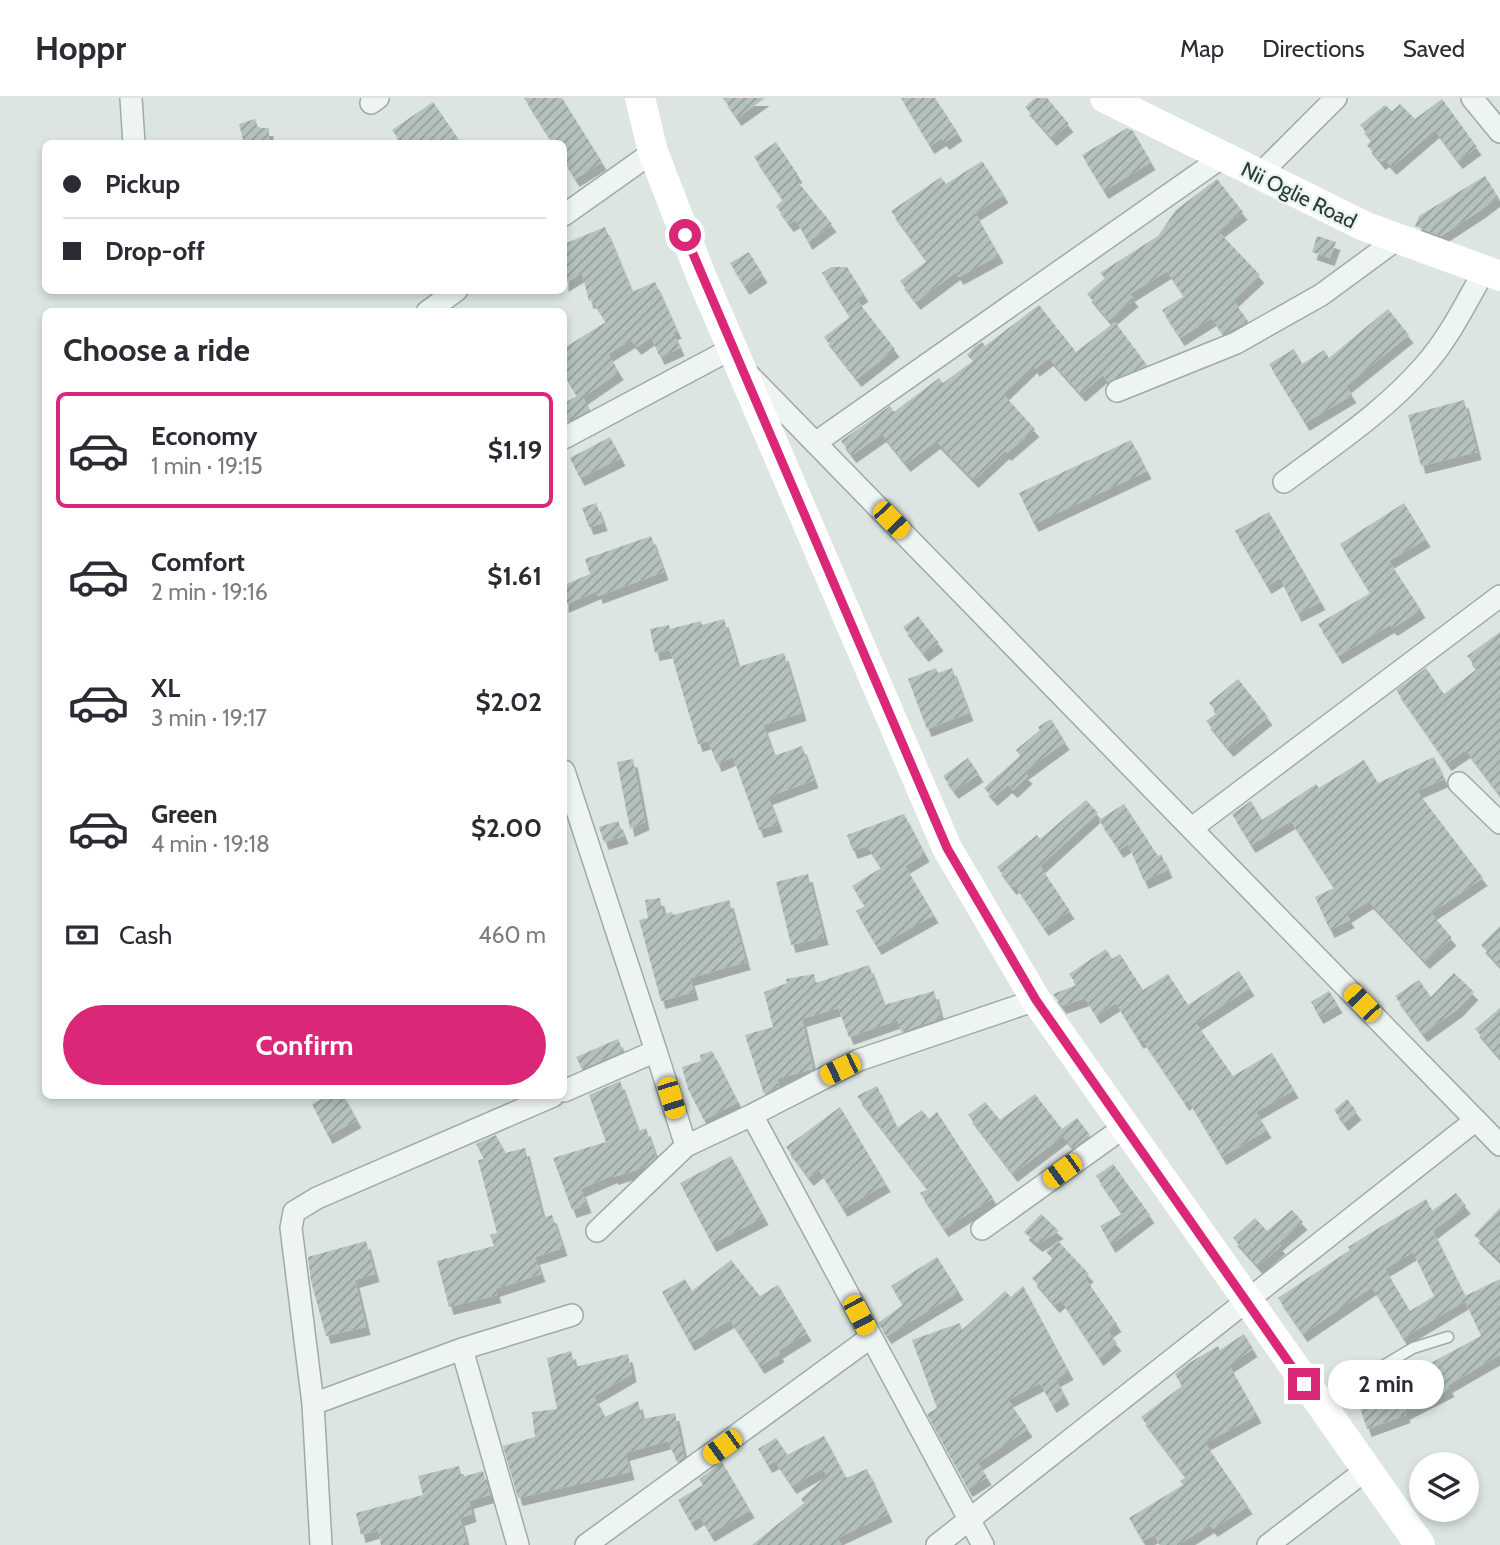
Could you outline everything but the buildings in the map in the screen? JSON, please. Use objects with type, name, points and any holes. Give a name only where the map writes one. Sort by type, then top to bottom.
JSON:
[{"type":"street","points":[[131,98],[134,140]]},
{"type":"street","points":[[640,98],[653,152],[737,358],[947,848],[1036,1000],[1123,1128],[1420,1545]]},
{"type":"street","name":"Nii Oglie Road","points":[[1105,98],[1163,124],[1221,158],[1396,240],[1492,274]]},
{"type":"street","points":[[1472,98],[1500,132]]},
{"type":"street","points":[[1259,176],[1326,102]]},
{"type":"street","points":[[567,213],[653,152]]},
{"type":"street","points":[[816,443],[1221,158]]},
{"type":"street","points":[[1117,391],[1236,343],[1321,295],[1396,240]]},
{"type":"street","points":[[1284,482],[1383,407],[1424,367],[1492,274]]},
{"type":"street","points":[[432,308],[452,294]]},
{"type":"street","points":[[567,437],[737,358]]},
{"type":"street","points":[[737,358],[816,443],[1500,1145]]},
{"type":"street","points":[[1192,828],[1500,596]]},
{"type":"street","points":[[567,780],[686,1146]]},
{"type":"street","points":[[1459,783],[1500,823]]},
{"type":"street","points":[[597,1231],[686,1146],[859,1060],[1036,1000]]},
{"type":"street","points":[[567,1090],[656,1051]]},
{"type":"street","points":[[321,1545],[313,1404],[291,1228],[294,1212],[317,1198],[546,1099]]},
{"type":"street","points":[[752,1115],[984,1545]]},
{"type":"street","points":[[937,1545],[1476,1120]]},
{"type":"street","points":[[982,1229],[1123,1128]]},
{"type":"street","points":[[313,1404],[462,1349],[572,1315]]},
{"type":"street","points":[[586,1545],[871,1337]]},
{"type":"street","points":[[462,1349],[518,1545]]},
{"type":"street","points":[[1268,1545],[1366,1470]]},
{"type":"lane","points":[[1319,1404],[1413,1348],[1448,1337]]},
{"type":"route","points":[[685,235],[947,848],[1036,1000],[1304,1384]]}]
